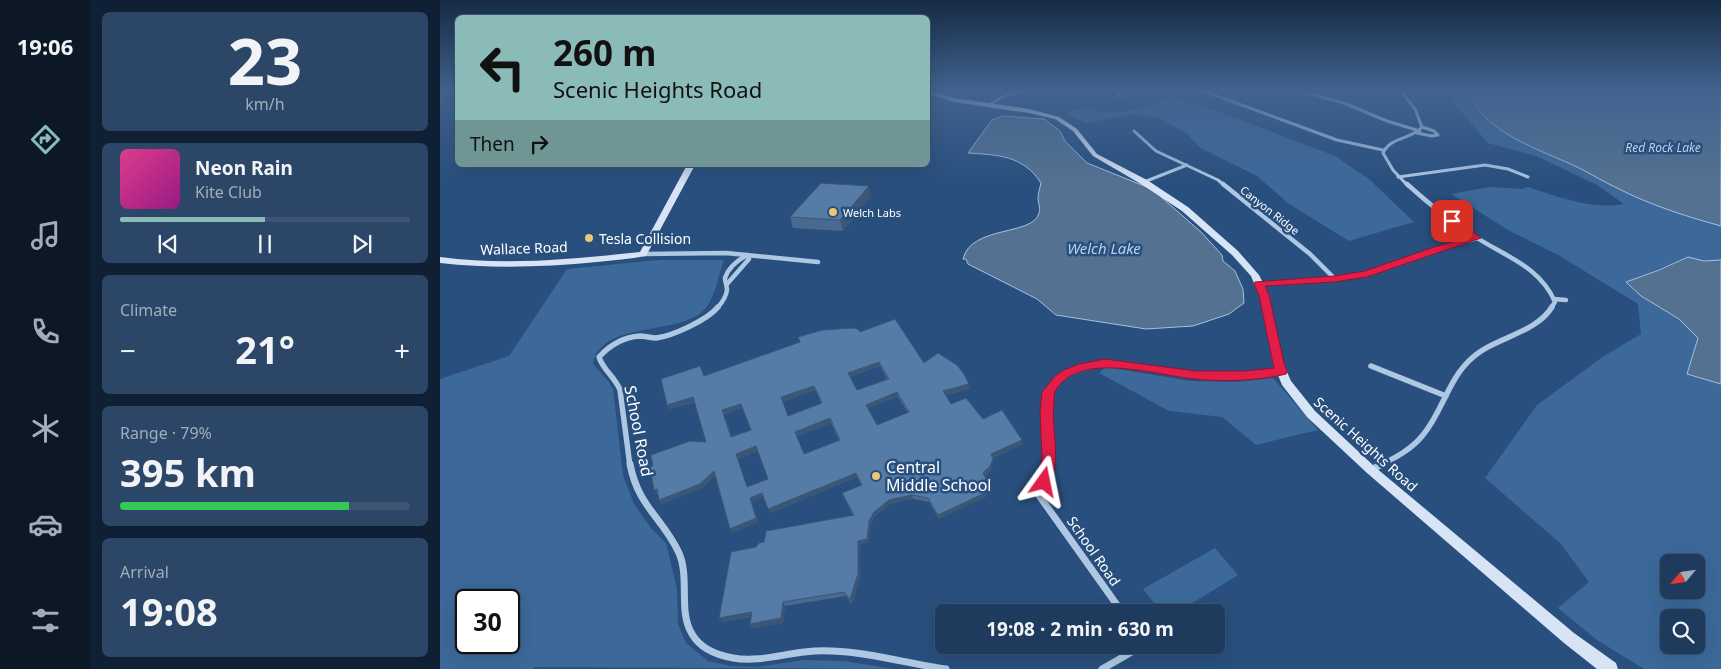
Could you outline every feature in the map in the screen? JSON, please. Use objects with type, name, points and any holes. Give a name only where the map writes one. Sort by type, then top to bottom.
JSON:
[{"type":"street","name":"Scenic Heights Road","points":[[1063,121],[1075,130],[1095,155],[1144,182],[1185,209],[1248,265],[1264,295],[1281,371],[1294,395],[1310,414],[1371,470],[1569,638],[1610,669]]},
{"type":"street","points":[[1286,121],[1337,140],[1383,150]]},
{"type":"street","points":[[1388,121],[1420,130]]},
{"type":"street","points":[[1420,130],[1422,121]]},
{"type":"street","points":[[1383,150],[1392,141],[1420,130]]},
{"type":"street","name":"Canyon Ridge","points":[[1134,131],[1141,140],[1156,150],[1204,172],[1224,185],[1310,254],[1334,279]]},
{"type":"street","points":[[1371,470],[1418,441],[1426,431],[1458,373],[1474,356],[1542,318],[1553,308],[1555,302],[1548,286],[1532,270],[1452,221],[1398,177],[1384,158],[1383,150]]},
{"type":"street","points":[[1144,182],[1187,165]]},
{"type":"street","points":[[1398,177],[1486,165],[1508,168],[1528,177]]},
{"type":"street","points":[[642,254],[689,167]]},
{"type":"street","points":[[1259,284],[1334,279],[1367,274],[1437,249],[1477,238]]},
{"type":"street","name":"Wallace Road","points":[[440,260],[472,264],[530,264],[642,254],[697,252],[818,262]]},
{"type":"street","name":"School Road","points":[[727,284],[724,279],[734,262],[747,255],[749,259],[727,284],[725,296],[718,308],[708,316],[677,331],[656,338],[647,336],[629,337],[620,340],[604,350],[599,357],[600,364],[613,377],[620,388],[628,461],[636,487],[642,501],[676,545],[683,562],[686,616],[690,635],[707,649],[726,657],[745,660],[815,651],[854,653],[946,669]]},
{"type":"street","points":[[1554,298],[1566,300]]},
{"type":"street","name":"School Road","points":[[1116,604],[1038,494],[1047,472],[1049,457],[1046,413],[1048,392],[1059,379],[1069,373],[1079,368],[1105,363],[1196,376],[1245,375],[1281,371]]},
{"type":"street","points":[[1371,366],[1446,396]]},
{"type":"street","points":[[1102,669],[1128,654]]},
{"type":"shaded area","points":[[1165,121],[1244,121],[1335,156],[1369,179],[1414,222],[1349,241],[1289,204],[1257,176],[1200,148],[1186,133]]},
{"type":"shaded area","points":[[1469,121],[1489,121],[1517,140],[1573,165],[1642,200],[1721,226],[1721,260],[1704,261],[1688,257],[1627,282],[1641,296],[1679,319],[1698,338],[1687,374],[1721,384],[1721,669],[1644,669],[1597,640],[1558,608],[1589,582],[1560,543],[1485,478],[1537,405],[1604,356],[1641,334],[1638,304],[1560,256],[1508,230],[1451,194],[1490,187],[1522,189],[1528,187],[1575,202],[1600,205],[1624,204],[1597,185],[1536,156],[1488,143]]},
{"type":"shaded area","points":[[659,260],[724,260],[713,295],[702,312],[674,324],[623,335],[609,341],[599,350],[593,364],[613,389],[623,475],[634,504],[651,528],[666,543],[677,589],[678,624],[686,643],[708,661],[731,666],[757,667],[804,660],[844,661],[894,669],[535,667],[533,669],[440,669],[440,379],[509,356],[567,269]]},
{"type":"shaded area","points":[[1105,367],[1191,381],[1235,382],[1273,378],[1318,430],[1256,445],[1222,417],[1169,411],[1099,373]]},
{"type":"shaded area","points":[[1215,548],[1238,575],[1191,604],[1155,604],[1143,589]]},
{"type":"water","name":"Welch Lake","points":[[991,121],[1047,121],[1060,131],[1065,141],[1087,163],[1152,189],[1201,232],[1222,255],[1223,261],[1235,271],[1243,289],[1244,303],[1229,314],[1193,326],[1146,329],[1056,315],[1037,299],[968,264],[966,259],[963,259],[968,248],[978,241],[1026,225],[1035,220],[1040,211],[1038,196],[1041,183],[1026,167],[1009,158],[968,153]]},
{"type":"water","name":"Red Rock Lake","points":[[1721,121],[1721,226],[1642,200],[1573,165],[1517,140],[1491,122]]},
{"type":"water","points":[[1688,257],[1704,261],[1721,260],[1721,384],[1687,374],[1698,338],[1679,319],[1641,296],[1626,282]]},
{"type":"building","points":[[821,183],[869,186],[840,220],[790,217]]},
{"type":"building","name":"Central Middle School","points":[[895,319],[924,363],[938,353],[957,365],[964,374],[969,384],[943,391],[951,404],[966,398],[983,419],[1002,410],[1022,440],[991,454],[993,459],[990,466],[983,473],[986,479],[980,482],[987,492],[938,515],[928,498],[912,495],[889,500],[874,512],[869,521],[867,539],[858,541],[858,574],[850,599],[844,592],[783,602],[781,618],[750,624],[752,612],[719,618],[731,552],[756,547],[759,543],[764,542],[766,531],[854,515],[842,493],[862,485],[856,473],[768,509],[762,493],[750,498],[756,518],[730,529],[714,471],[700,484],[659,500],[657,489],[654,490],[650,467],[653,466],[651,455],[690,441],[706,442],[693,397],[667,405],[661,379],[700,366],[704,376],[800,342],[798,337],[823,330],[852,328],[858,329],[860,332]],"holes":[[[879,362],[889,379],[857,390],[848,373]],[[814,386],[822,403],[788,416],[781,397]],[[897,392],[909,412],[877,425],[866,405]],[[741,404],[751,430],[731,437],[722,410]],[[830,418],[840,440],[804,454],[795,432]],[[756,446],[768,479],[747,487],[736,454]]]},
{"type":"place","name":"Welch Labs","points":[[833,212]]},
{"type":"place","name":"Tesla Collision","points":[[589,238]]},
{"type":"place","name":"Central Middle School","points":[[876,476]]},
{"type":"route","points":[[1044,482],[1049,457],[1046,413],[1048,392],[1059,379],[1079,368],[1105,363],[1196,376],[1229,376],[1281,371],[1264,295],[1259,284],[1334,279],[1367,274],[1437,249],[1477,238],[1452,221]]}]
